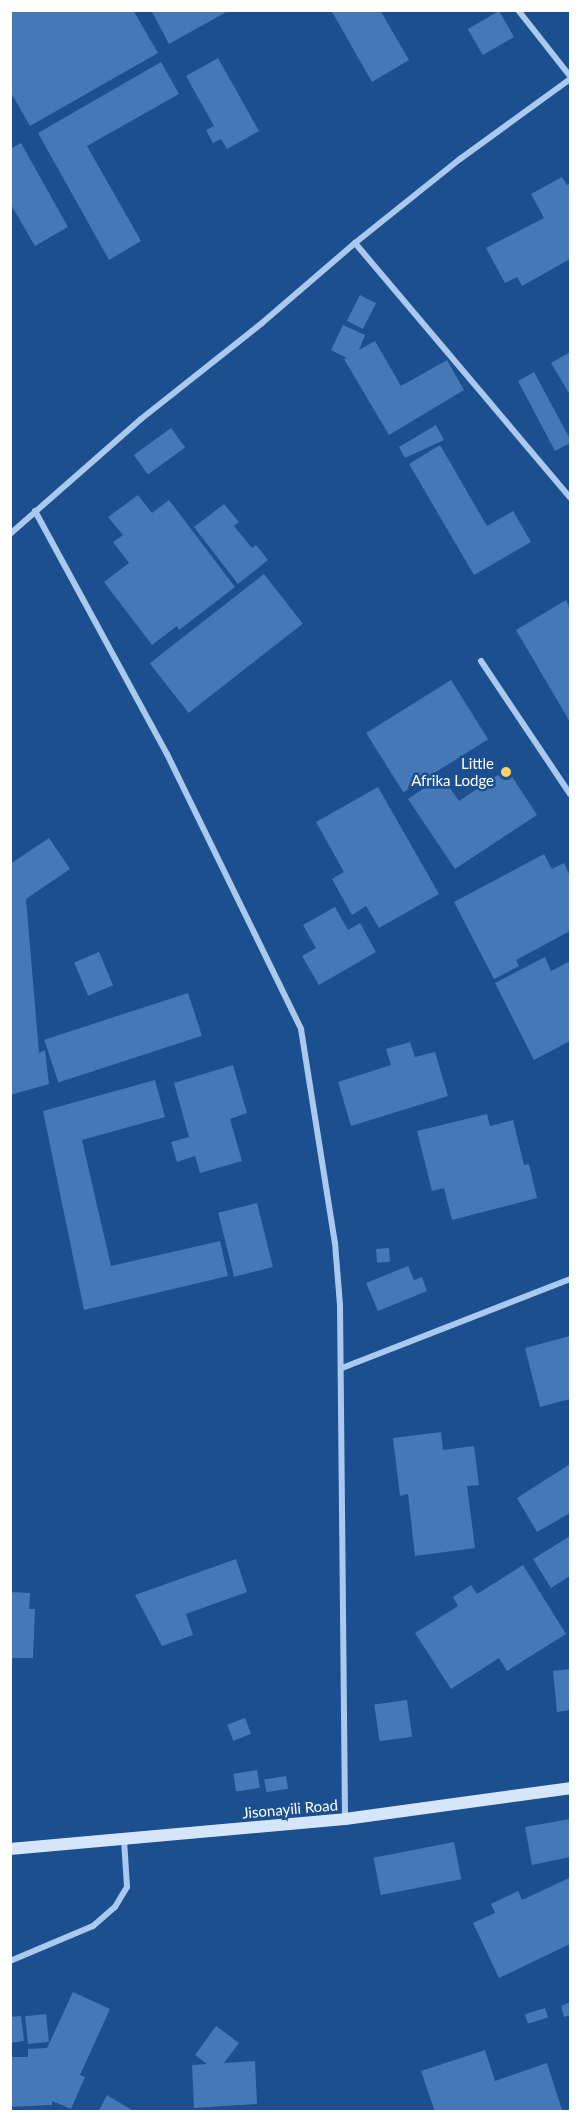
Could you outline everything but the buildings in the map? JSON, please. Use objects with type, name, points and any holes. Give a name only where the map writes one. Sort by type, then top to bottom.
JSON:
[{"type":"street","points":[[10,534],[141,419],[262,323],[356,243],[460,159],[570,78],[518,10]]},
{"type":"street","points":[[356,243],[570,497]]},
{"type":"street","points":[[35,511],[167,754],[301,1029],[335,1243],[342,1368],[345,1819]]},
{"type":"street","points":[[481,661],[570,794]]},
{"type":"street","points":[[342,1368],[570,1279]]},
{"type":"street","name":"Jisonayili Road","points":[[10,1849],[345,1819],[570,1788]]},
{"type":"street","points":[[10,1961],[93,1926],[116,1907],[127,1887],[124,1839]]},
{"type":"place","name":"Little Afrika Lodge","points":[[506,772]]}]
